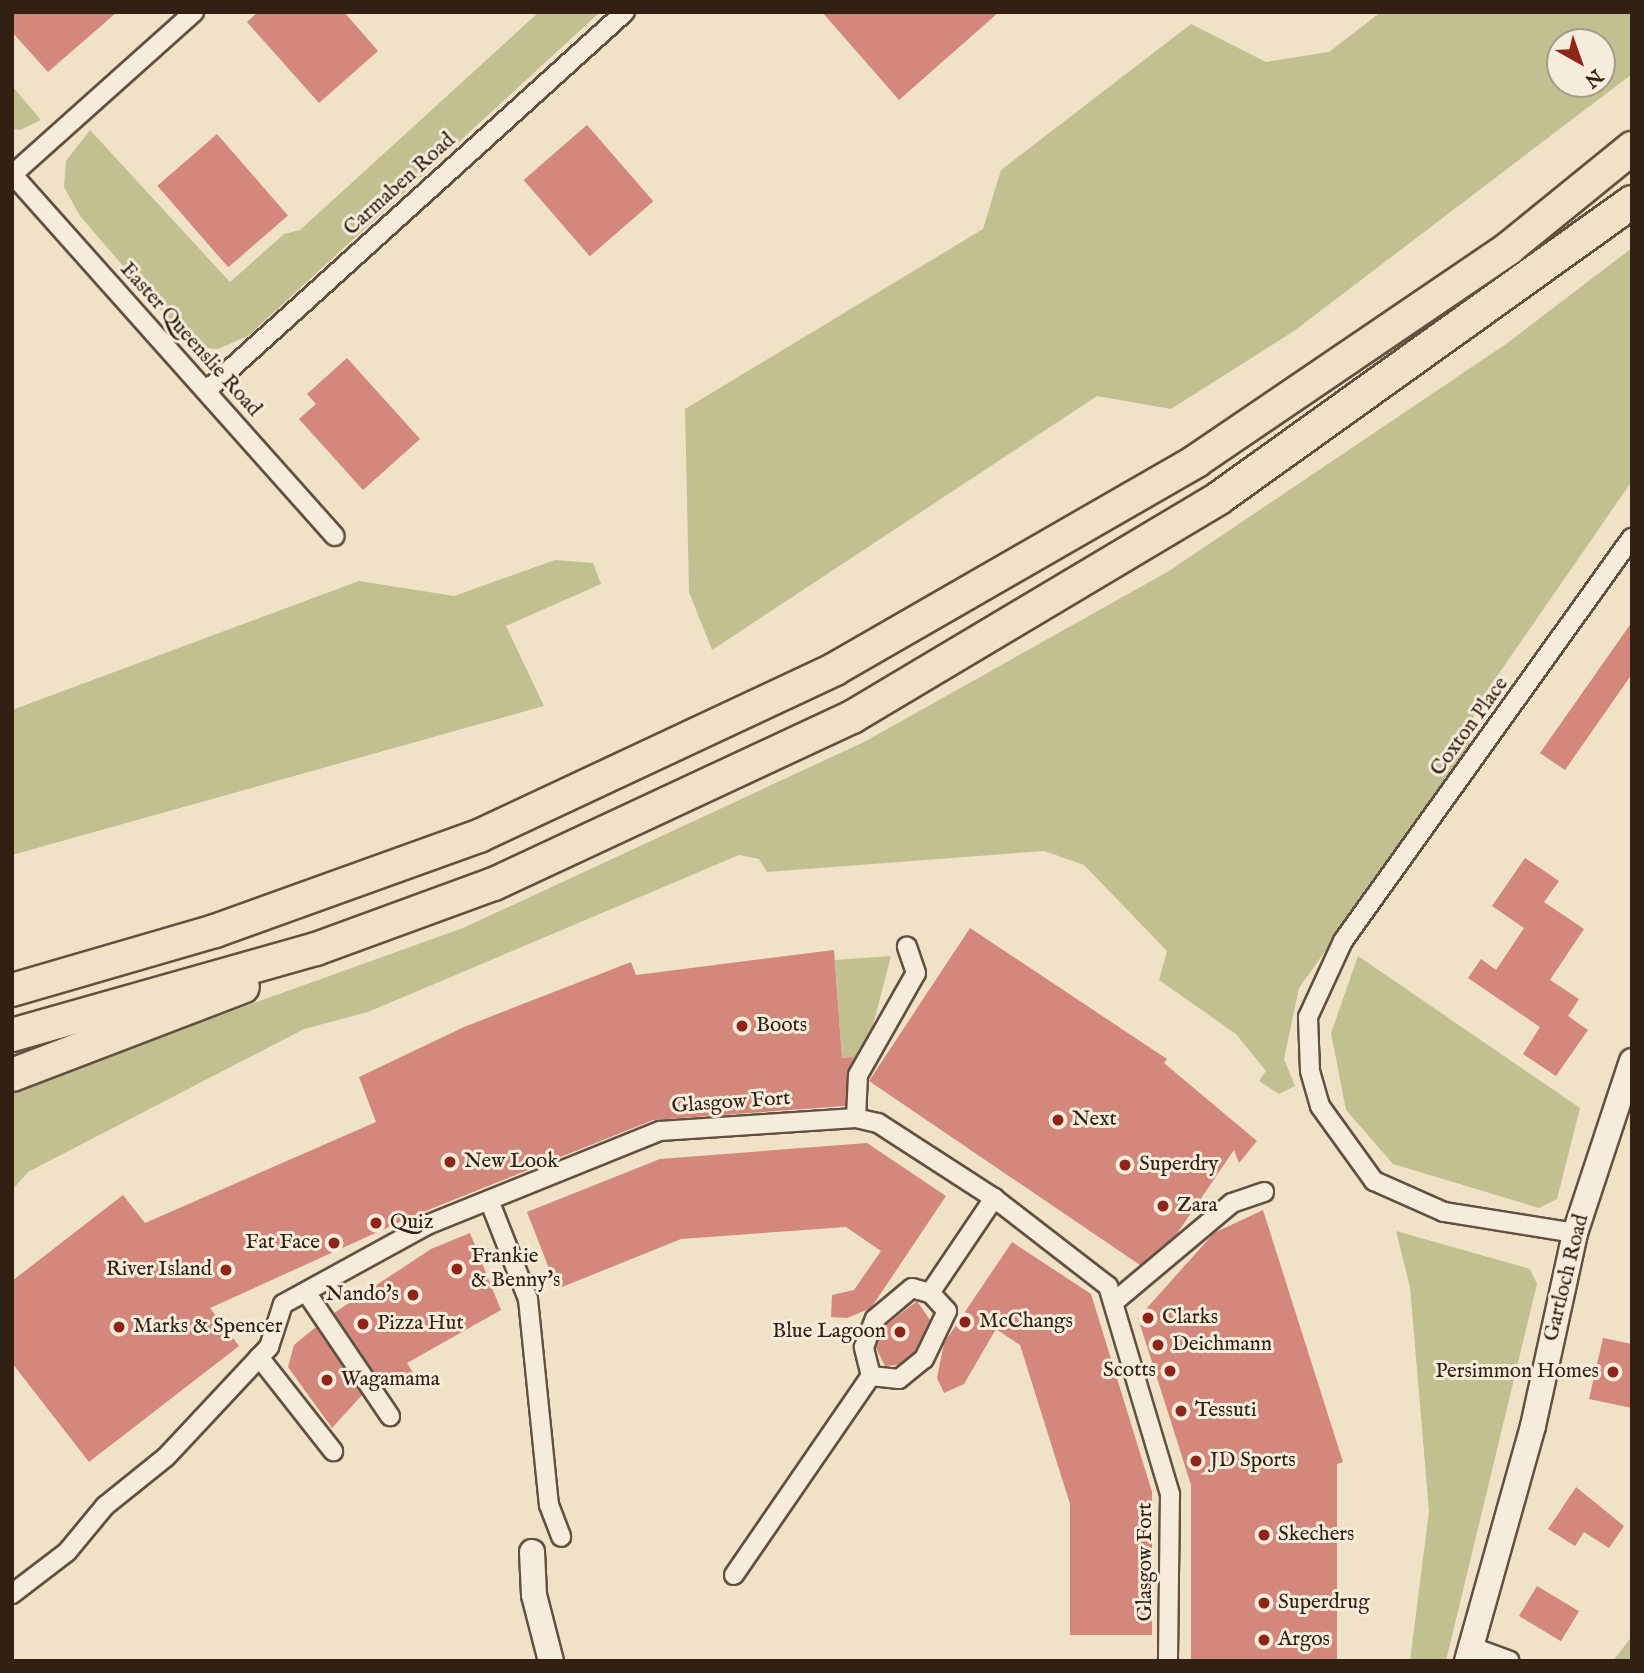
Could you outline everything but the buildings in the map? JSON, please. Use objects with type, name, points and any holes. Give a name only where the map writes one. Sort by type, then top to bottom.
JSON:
[{"type":"highway","points":[[12,990],[106,965],[479,836],[835,669],[1196,461],[1509,248],[1632,148]]},
{"type":"highway","points":[[12,1035],[316,949],[494,884],[852,718],[1219,498],[1632,202]]},
{"type":"highway","points":[[12,1075],[228,995],[316,949]]},
{"type":"highway","points":[[12,979],[106,965]]},
{"type":"main road","name":"Gartloch Road","points":[[1469,1654],[1533,1426],[1576,1233],[1632,1060]]},
{"type":"main road","points":[[533,1552],[534,1595],[551,1661]]},
{"type":"street","points":[[12,174],[194,12]]},
{"type":"street","name":"Carmaben Road","points":[[206,391],[625,12]]},
{"type":"street","name":"Easter Queenslie Road","points":[[12,174],[335,536]]},
{"type":"street","name":"Coxton Place","points":[[1576,1233],[1413,1203],[1359,1166],[1320,1106],[1310,1070],[1308,1017],[1343,941],[1632,538]]},
{"type":"street","points":[[856,1118],[858,1074],[916,973],[907,947]]},
{"type":"street","name":"Glasgow Fort","points":[[259,1357],[284,1304],[427,1226],[660,1131],[856,1118],[878,1122],[994,1198],[1108,1286],[1170,1494],[1168,1661]]},
{"type":"street","points":[[1114,1302],[1232,1203],[1264,1192]]},
{"type":"street","points":[[930,1293],[994,1198]]},
{"type":"street","points":[[489,1200],[528,1299],[550,1505],[561,1537]]},
{"type":"street","points":[[734,1575],[871,1376],[864,1347],[875,1319],[912,1287],[930,1293],[947,1311],[924,1359],[899,1379],[871,1376]]},
{"type":"street","points":[[306,1292],[390,1416]]},
{"type":"street","points":[[12,1594],[67,1552],[105,1506],[166,1457],[259,1357],[333,1451]]},
{"type":"street","points":[[1469,1654],[1510,1661]]},
{"type":"shaded area","points":[[539,12],[600,12],[248,336],[218,349],[193,347],[80,216],[64,187],[66,161],[90,130],[230,282],[284,234],[300,230]]},
{"type":"shaded area","points":[[1381,12],[1632,12],[1632,74],[1616,86],[1616,28],[1546,28],[1546,98],[1600,98],[1294,331],[1171,409],[1097,396],[712,650],[689,592],[685,409],[983,229],[1001,170],[1191,24],[1266,62],[1329,52]]},
{"type":"shaded area","points":[[12,86],[41,120],[20,130],[12,129]]},
{"type":"shaded area","points":[[1632,248],[1632,481],[1475,708],[1469,750],[1299,988],[1284,1059],[1295,1086],[1279,1094],[1259,1081],[1266,1071],[1236,1034],[1159,980],[1167,951],[1084,865],[1044,851],[767,872],[759,859],[739,855],[368,1012],[304,1029],[28,1172],[12,1190],[12,1090],[463,928],[864,742],[1169,571],[1506,344]]},
{"type":"shaded area","points":[[555,560],[593,563],[601,584],[506,626],[544,706],[12,855],[12,710],[359,581],[454,596]]},
{"type":"shaded area","points":[[891,956],[865,1056],[842,1058],[835,960]]},
{"type":"shaded area","points":[[1358,956],[1580,1108],[1557,1199],[1539,1208],[1393,1164],[1346,1110],[1331,1033]]},
{"type":"shaded area","points":[[1396,1231],[1530,1269],[1537,1284],[1446,1661],[1410,1661],[1429,1511],[1410,1287]]},
{"type":"shaded area","points":[[1632,1636],[1632,1661],[1613,1661]]},
{"type":"place","name":"Boots","points":[[742,1026]]},
{"type":"place","name":"Next","points":[[1058,1120]]},
{"type":"place","name":"New Look","points":[[450,1162]]},
{"type":"place","name":"Superdry","points":[[1125,1165]]},
{"type":"place","name":"Zara","points":[[1163,1206]]},
{"type":"place","name":"Quiz","points":[[376,1223]]},
{"type":"place","name":"Fat Face","points":[[334,1243]]},
{"type":"place","name":"Frankie & Benny's","points":[[457,1269]]},
{"type":"place","name":"River Island","points":[[226,1270]]},
{"type":"place","name":"Nando's","points":[[413,1295]]},
{"type":"place","name":"Clarks","points":[[1148,1318]]},
{"type":"place","name":"McChangs","points":[[965,1322]]},
{"type":"place","name":"Pizza Hut","points":[[363,1324]]},
{"type":"place","name":"Marks & Spencer","points":[[119,1327]]},
{"type":"place","name":"Blue Lagoon","points":[[900,1332]]},
{"type":"place","name":"Deichmann","points":[[1158,1345]]},
{"type":"place","name":"Scotts","points":[[1170,1371]]},
{"type":"place","name":"Persimmon Homes","points":[[1613,1372]]},
{"type":"place","name":"Wagamama","points":[[327,1380]]},
{"type":"place","name":"Tessuti","points":[[1181,1411]]},
{"type":"place","name":"JD Sports","points":[[1196,1461]]},
{"type":"place","name":"Skechers","points":[[1264,1535]]},
{"type":"place","name":"Superdrug","points":[[1264,1603]]},
{"type":"place","name":"Argos","points":[[1264,1640]]}]
